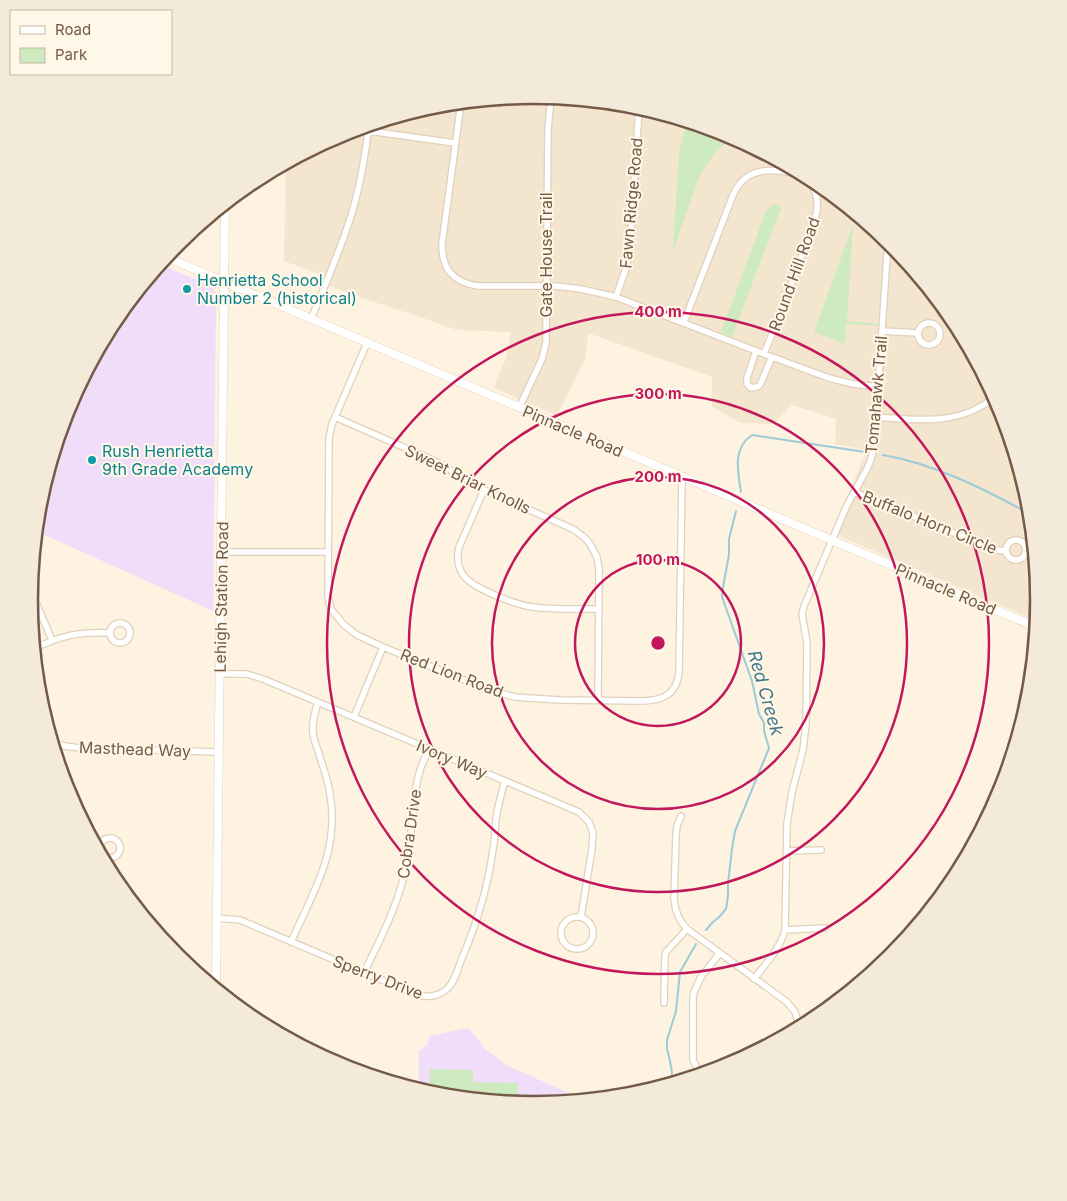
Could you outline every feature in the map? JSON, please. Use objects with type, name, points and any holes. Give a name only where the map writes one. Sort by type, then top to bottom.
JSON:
[{"type":"street","name":"Gate House Trail","points":[[520,408],[544,351],[546,332],[548,129],[551,105]]},
{"type":"street","points":[[460,110],[442,244],[444,263],[455,279],[478,286],[555,286],[616,296],[756,351],[842,382],[878,387]]},
{"type":"street","name":"Fawn Ridge Road","points":[[616,296],[626,271],[630,249],[638,116]]},
{"type":"street","points":[[378,130],[455,143]]},
{"type":"street","points":[[311,319],[350,218],[362,174],[368,133]]},
{"type":"street","name":"Round Hill Road","points":[[684,322],[733,195],[741,182],[760,171],[782,171]]},
{"type":"street","name":"Round Hill Road","points":[[764,354],[816,217],[816,193]]},
{"type":"street","name":"Lehigh Station Road","points":[[216,981],[226,212]]},
{"type":"street","name":"Tomahawk Trail","points":[[785,930],[786,824],[803,750],[806,724],[806,643],[802,614],[832,540],[867,469],[874,448],[887,253]]},
{"type":"street","name":"Pinnacle Road","points":[[173,260],[1029,624]]},
{"type":"street","points":[[882,331],[918,333]]},
{"type":"street","name":"Red Lion Road","points":[[366,343],[330,431],[328,596],[332,609],[347,628],[383,648],[502,694],[536,699],[640,701],[655,700],[667,696],[677,683],[680,673],[682,477]]},
{"type":"street","points":[[756,351],[747,378],[747,384],[751,388],[760,385],[772,357]]},
{"type":"street","points":[[876,417],[940,420],[967,413],[988,402]]},
{"type":"street","name":"Sweet Briar Knolls","points":[[335,417],[433,460],[484,490],[566,526],[586,538],[594,550],[600,569],[598,700]]},
{"type":"street","points":[[484,490],[457,554],[459,567],[467,580],[481,589],[523,606],[599,609]]},
{"type":"street","name":"Buffalo Horn Circle","points":[[854,492],[996,550],[1006,551]]},
{"type":"street","points":[[221,552],[328,552]]},
{"type":"street","points":[[38,608],[52,640]]},
{"type":"street","points":[[40,646],[52,640],[77,633],[110,633]]},
{"type":"street","points":[[354,717],[383,648]]},
{"type":"street","name":"Ivory Way","points":[[220,674],[257,677],[578,812],[592,827],[593,840],[581,917]]},
{"type":"street","points":[[291,942],[324,869],[331,841],[331,795],[313,730],[318,702]]},
{"type":"street","name":"Masthead Way","points":[[59,744],[80,748],[219,752]]},
{"type":"street","name":"Cobra Drive","points":[[364,973],[388,923],[402,885],[408,861],[416,786],[421,766],[429,749]]},
{"type":"street","name":"Sperry Drive","points":[[217,918],[240,920],[420,996],[444,992],[450,985],[469,942],[484,896],[494,848],[498,809],[505,781]]},
{"type":"street","points":[[681,816],[676,835],[674,899],[680,919],[687,929],[719,954],[787,1002],[793,1008],[798,1019]]},
{"type":"street","points":[[786,851],[821,850]]},
{"type":"street","points":[[581,917],[590,923],[593,932],[592,937],[586,946],[572,948],[564,941],[562,931],[566,921],[571,918],[581,917]]},
{"type":"street","points":[[754,979],[778,947],[785,930],[825,928]]},
{"type":"street","points":[[664,1003],[666,952],[687,929]]},
{"type":"street","points":[[698,1068],[693,1060],[693,997],[698,982],[719,954]]},
{"type":"shaded area","points":[[534,104],[598,109],[662,121],[723,142],[753,156],[809,188],[861,228],[906,273],[946,325],[963,352],[992,411],[1013,472],[1025,536],[1030,600],[1029,617],[832,533],[867,450],[835,444],[836,419],[792,405],[773,424],[740,423],[712,406],[712,377],[588,333],[586,357],[557,416],[494,388],[506,357],[511,332],[457,330],[347,293],[322,283],[325,276],[284,261],[286,171],[344,142],[405,121],[469,109],[501,106]]},
{"type":"shaded area","points":[[167,267],[211,286],[216,293],[213,611],[42,534],[54,472],[75,411],[104,352],[121,325]]},
{"type":"shaded area","points":[[469,1028],[485,1049],[508,1066],[572,1094],[501,1095],[469,1092],[419,1083],[419,1051],[428,1044],[429,1036]]},
{"type":"green space","points":[[685,129],[727,144],[713,155],[698,180],[673,248],[679,154]]},
{"type":"green space","points":[[776,204],[781,208],[732,337],[721,332],[766,211]]},
{"type":"green space","points":[[853,225],[847,321],[880,324],[880,326],[846,324],[845,344],[814,332]]},
{"type":"green space","points":[[430,1069],[473,1070],[473,1082],[518,1083],[518,1096],[469,1092],[430,1085]]},
{"type":"waterway","name":"Red Creek","points":[[741,492],[738,469],[739,453],[746,440],[752,435],[865,452]]},
{"type":"waterway","name":"Red Creek","points":[[883,455],[921,464],[959,478],[1021,509]]},
{"type":"waterway","name":"Red Creek","points":[[706,930],[726,909],[735,831],[769,748],[752,681],[722,597],[729,555],[729,539],[736,511]]},
{"type":"waterway","name":"Red Creek","points":[[671,1077],[667,1040],[676,1011],[680,972],[696,944]]},
{"type":"place","name":"Henrietta School Number 2 (historical)","points":[[187,289]]},
{"type":"place","name":"Rush Henrietta 9th Grade Academy","points":[[92,460]]}]
